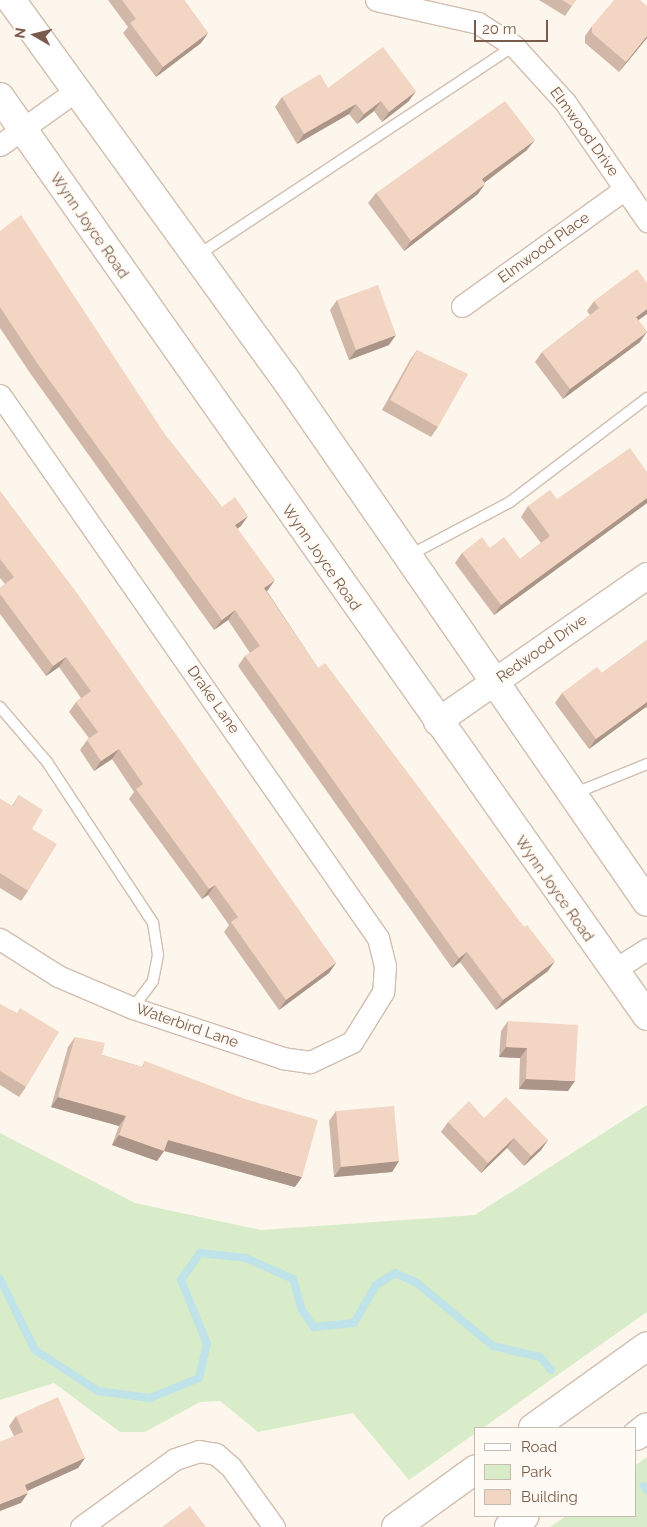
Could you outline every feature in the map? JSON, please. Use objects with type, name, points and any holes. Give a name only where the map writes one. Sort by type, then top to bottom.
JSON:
[{"type":"main road","points":[[11,0],[74,92],[195,257],[408,556],[647,902]]},
{"type":"main road","name":"Wynn Joyce Road","points":[[0,97],[612,971],[647,1016]]},
{"type":"main road","points":[[534,1427],[647,1346]]},
{"type":"main road","points":[[396,1527],[474,1470]]},
{"type":"main road","points":[[509,1527],[524,1517]]},
{"type":"street","name":"Elmwood Drive","points":[[376,0],[478,23],[514,46],[565,102],[647,221]]},
{"type":"street","points":[[0,145],[74,92]]},
{"type":"street","name":"Elmwood Place","points":[[462,306],[625,189]]},
{"type":"street","name":"Drake Lane","points":[[0,395],[378,938],[385,966],[384,992],[372,1017]]},
{"type":"street","name":"Redwood Drive","points":[[437,722],[647,576]]},
{"type":"street","name":"Waterbird Lane","points":[[0,939],[58,976],[133,1008],[283,1058],[310,1062],[352,1042],[372,1017]]},
{"type":"street","points":[[612,971],[647,949]]},
{"type":"street","points":[[81,1527],[175,1459],[199,1451],[216,1454],[231,1467],[274,1527]]},
{"type":"lane","points":[[195,257],[514,46]]},
{"type":"lane","points":[[408,556],[510,502],[647,398]]},
{"type":"lane","points":[[0,707],[46,762],[153,923],[158,955],[153,981],[133,1008]]},
{"type":"lane","points":[[572,795],[647,764]]},
{"type":"green space","points":[[647,1105],[647,1312],[484,1427],[474,1427],[474,1434],[409,1480],[353,1413],[258,1432],[220,1401],[200,1402],[145,1432],[120,1432],[54,1383],[0,1400],[0,1133],[135,1203],[261,1230],[475,1215]]},
{"type":"green space","points":[[647,1457],[647,1527],[550,1527],[565,1517],[637,1517],[637,1464]]},
{"type":"building","points":[[122,0],[184,0],[208,33],[163,67],[130,23],[136,19]]},
{"type":"building","points":[[562,0],[576,0],[572,6]]},
{"type":"building","points":[[614,0],[640,0],[647,6],[647,36],[626,62],[592,33],[592,26]]},
{"type":"building","points":[[383,47],[416,91],[389,112],[381,101],[364,114],[356,104],[304,134],[282,97],[320,74],[328,88]]},
{"type":"building","points":[[505,101],[535,140],[482,179],[485,184],[411,241],[376,193]]},
{"type":"building","points":[[21,215],[166,436],[222,507],[235,497],[248,516],[235,525],[275,580],[264,588],[318,668],[325,663],[524,927],[527,925],[555,961],[503,1000],[467,952],[459,958],[245,656],[260,646],[235,610],[222,620],[37,363],[0,307],[0,231]]},
{"type":"building","points":[[637,269],[647,283],[647,309],[636,317],[647,332],[570,389],[542,352],[599,308],[594,301]]},
{"type":"building","points":[[378,285],[396,335],[356,350],[337,300]]},
{"type":"building","points":[[417,350],[468,374],[438,427],[390,400]]},
{"type":"building","points":[[630,448],[647,472],[647,498],[501,605],[462,553],[482,537],[490,548],[504,537],[520,559],[550,536],[528,506],[550,490],[557,499]]},
{"type":"building","points":[[0,491],[77,593],[336,963],[286,1000],[231,922],[238,917],[215,885],[209,889],[136,789],[143,784],[119,749],[101,761],[87,740],[98,732],[76,702],[91,691],[66,657],[53,666],[0,594],[0,588],[14,577],[0,559]]},
{"type":"building","points":[[647,640],[647,702],[596,739],[562,693],[597,667],[602,673]]},
{"type":"building","points":[[19,795],[43,810],[32,829],[57,844],[28,891],[0,873],[0,799],[13,806]]},
{"type":"building","points":[[0,1004],[17,1013],[20,1008],[59,1032],[26,1087],[0,1071]]},
{"type":"building","points":[[508,1021],[578,1025],[575,1081],[526,1079],[527,1048],[506,1047]]},
{"type":"building","points":[[75,1037],[105,1043],[102,1055],[143,1067],[145,1061],[248,1100],[318,1120],[302,1177],[168,1140],[164,1151],[119,1135],[126,1116],[58,1097]]},
{"type":"building","points":[[506,1097],[548,1140],[531,1156],[514,1138],[488,1163],[448,1122],[469,1101],[484,1118]]},
{"type":"building","points":[[394,1106],[399,1161],[341,1167],[336,1111]]},
{"type":"building","points":[[58,1397],[85,1458],[25,1485],[28,1493],[0,1504],[0,1442],[23,1432],[16,1416]]},
{"type":"building","points":[[190,1506],[206,1527],[162,1527]]},
{"type":"waterway","points":[[0,1279],[35,1350],[98,1391],[150,1398],[199,1378],[207,1344],[181,1280],[200,1253],[246,1258],[293,1279],[302,1310],[314,1327],[354,1323],[376,1285],[395,1273],[417,1283],[493,1346],[540,1357],[551,1370]]},
{"type":"waterway","points":[[644,1486],[647,1490]]}]
